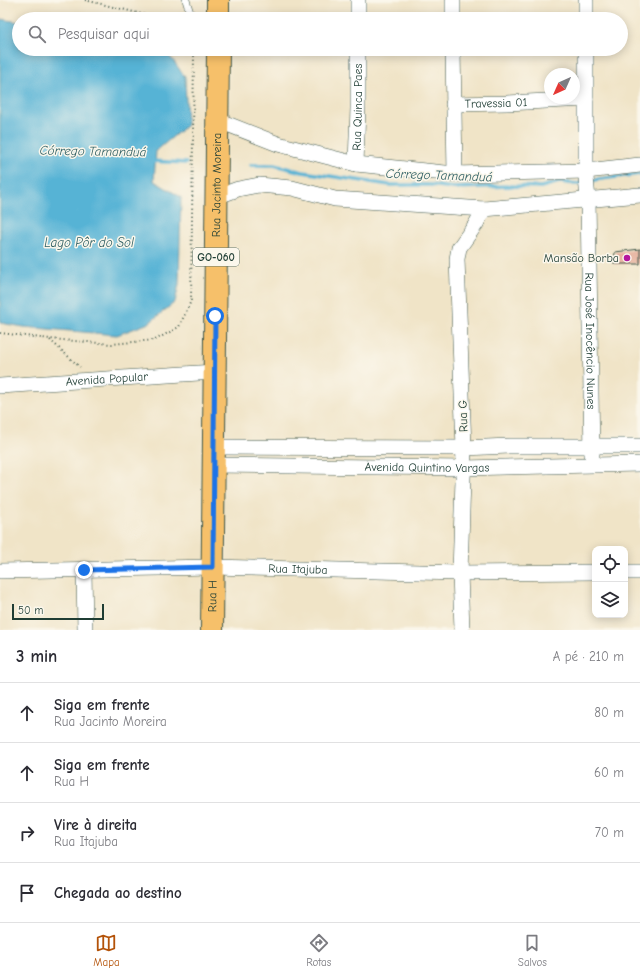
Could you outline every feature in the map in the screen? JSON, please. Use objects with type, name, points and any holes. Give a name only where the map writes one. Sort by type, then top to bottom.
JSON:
[{"type":"main road","points":[[218,0],[218,12]]},
{"type":"main road","name":"Rua Jacinto Moreira","points":[[214,456],[218,56]]},
{"type":"main road","name":"Rua H","points":[[212,630],[214,456]]},
{"type":"street","points":[[358,0],[358,12]]},
{"type":"street","points":[[453,0],[453,12]]},
{"type":"street","points":[[586,0],[586,12]]},
{"type":"street","name":"Rua Quinca Paes","points":[[356,164],[358,56]]},
{"type":"street","points":[[453,56],[455,174]]},
{"type":"street","name":"Rua José Inocêncio Nunes","points":[[586,56],[586,174],[588,198],[593,464]]},
{"type":"street","name":"Travessia 01","points":[[453,104],[586,99]]},
{"type":"street","points":[[217,120],[278,144],[356,164],[455,174],[586,174],[640,165]]},
{"type":"street","points":[[216,197],[238,189],[259,185],[292,188],[335,199],[484,209],[588,198],[640,195]]},
{"type":"street","name":"Rua G","points":[[462,630],[460,573],[464,448],[457,259],[459,248],[476,224],[484,209]]},
{"type":"street","name":"Avenida Popular","points":[[0,386],[214,372]]},
{"type":"street","name":"Avenida Quintino Vargas","points":[[214,456],[509,446],[640,446]]},
{"type":"street","name":"Avenida Quintino Vargas","points":[[214,456],[464,468],[640,464]]},
{"type":"street","name":"Rua Itajuba","points":[[0,571],[213,567],[460,573],[592,572]]},
{"type":"street","points":[[84,570],[85,630]]},
{"type":"street","points":[[628,572],[640,572]]},
{"type":"lane","points":[[186,0],[190,12]]},
{"type":"path","points":[[85,0],[134,12]]},
{"type":"path","points":[[0,333],[50,339],[119,344],[155,340],[179,327],[191,301],[194,56]]},
{"type":"path","points":[[50,339],[94,380]]},
{"type":"water","name":"Lago Pôr do Sol","points":[[0,19],[12,21],[12,56],[168,56],[185,77],[187,125],[156,151],[154,181],[181,197],[179,284],[175,302],[149,323],[117,335],[24,327],[0,323]]},
{"type":"building","name":"Mansão Borba","points":[[640,249],[640,264],[614,264],[615,252]]},
{"type":"waterway","name":"Córrego Tamanduá","points":[[151,161],[186,163]]},
{"type":"waterway","name":"Córrego Tamanduá","points":[[251,165],[274,165],[303,172],[390,185],[431,185],[453,188],[509,186],[541,187],[559,182],[578,184],[583,183]]},
{"type":"waterway","points":[[589,181],[640,174]]},
{"type":"place","name":"Mansão Borba","points":[[627,258]]},
{"type":"route","points":[[84,570],[213,567],[215,316]]}]
